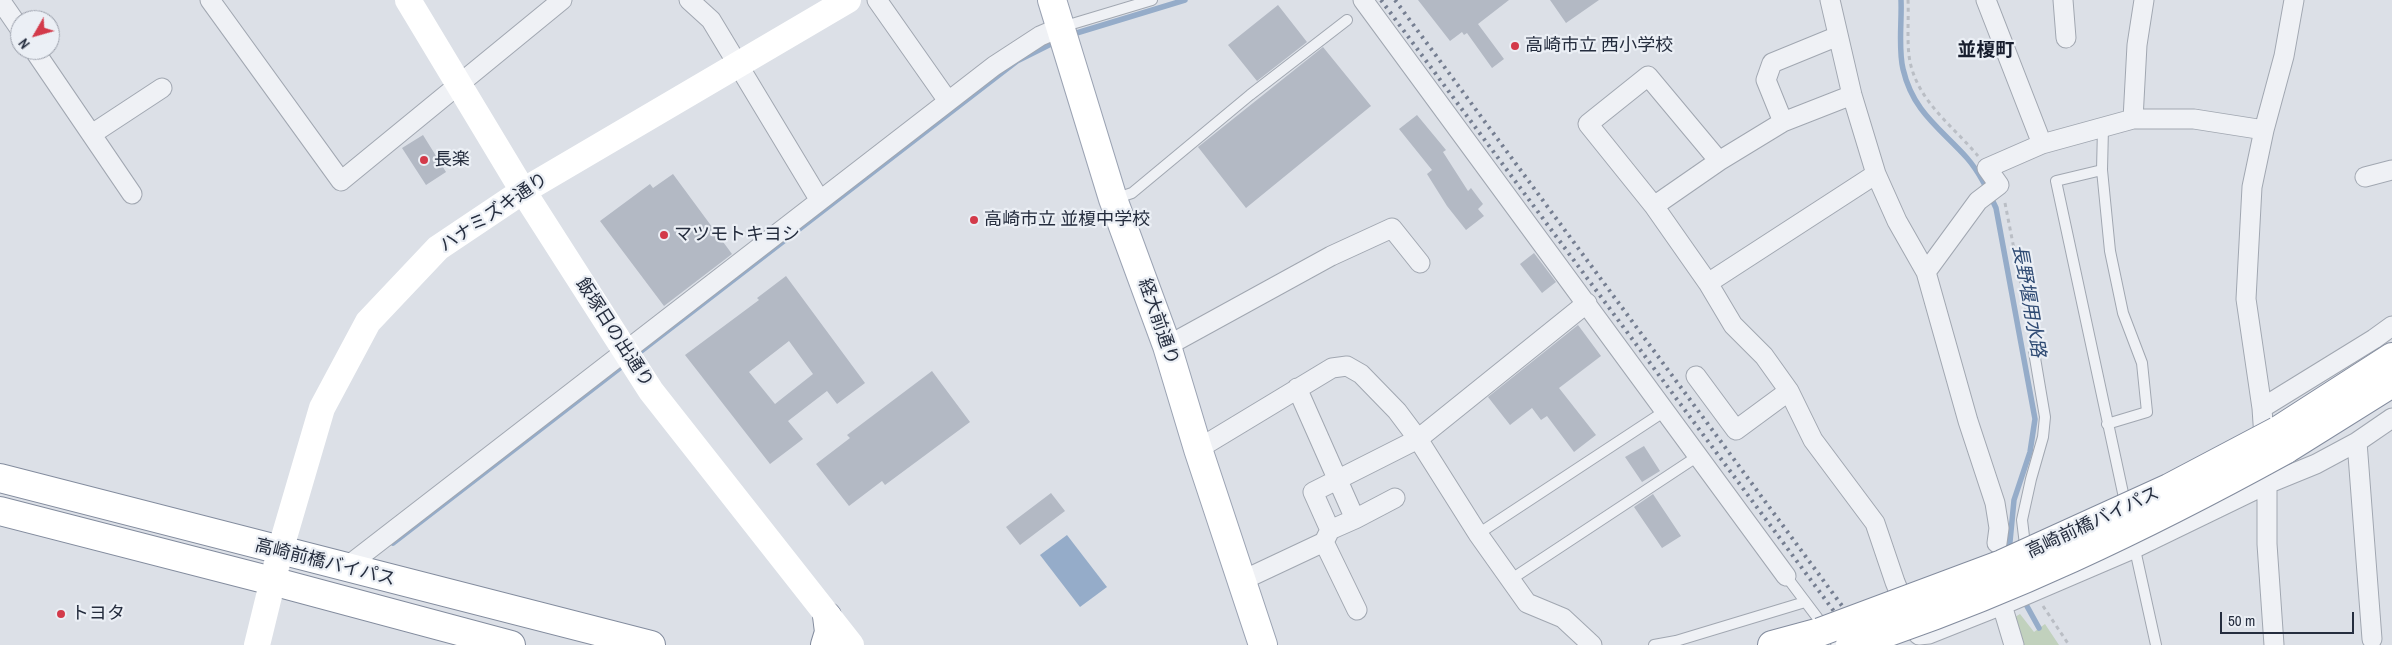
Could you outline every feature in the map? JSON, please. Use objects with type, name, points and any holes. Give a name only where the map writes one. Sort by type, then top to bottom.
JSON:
[{"type":"main road","name":"経大前通り","points":[[1052,0],[1113,199],[1167,346],[1198,448],[1263,645]]},
{"type":"main road","name":"高崎前橋バイパス","points":[[1850,645],[1920,623],[2011,586],[2156,519],[2281,440],[2392,357]]},
{"type":"main road","name":"高崎前橋バイパス","points":[[1772,645],[1829,639],[2281,440],[2392,383]]},
{"type":"main road","name":"高崎前橋バイパス","points":[[0,478],[344,568],[651,645]]},
{"type":"main road","name":"高崎前橋バイパス","points":[[0,511],[510,645]]},
{"type":"main road","points":[[826,645],[829,632],[827,616]]},
{"type":"street","points":[[0,0],[10,14]]},
{"type":"street","points":[[210,0],[341,181],[562,0]]},
{"type":"street","name":"飯塚日の出通り","points":[[408,0],[523,191],[623,351],[651,392],[851,645]]},
{"type":"street","points":[[689,0],[711,20],[819,199]]},
{"type":"street","name":"ハナミズキ通り","points":[[272,581],[322,408],[368,322],[438,248],[523,191],[848,0]]},
{"type":"street","points":[[877,0],[948,101]]},
{"type":"street","points":[[1363,0],[1786,576]]},
{"type":"street","points":[[1830,0],[1852,96],[1876,174],[1897,221],[1926,272],[1968,421],[1996,503],[1999,528],[1992,551]]},
{"type":"street","points":[[1986,0],[2042,144]]},
{"type":"street","points":[[2063,0],[2066,38]]},
{"type":"street","points":[[2133,119],[2137,45],[2144,0]]},
{"type":"street","points":[[2274,645],[2267,544],[2267,484],[2262,408],[2246,299],[2252,187],[2264,130],[2284,56],[2294,0]]},
{"type":"street","points":[[344,568],[373,548],[623,351],[994,66],[1040,36],[1061,27]]},
{"type":"street","points":[[1783,122],[1766,80],[1772,62],[1838,36]]},
{"type":"street","points":[[41,60],[132,194]]},
{"type":"street","points":[[1718,162],[1648,76],[1588,124],[1654,206],[1708,283],[1733,325],[1764,356],[1789,391],[1813,440],[1875,523],[1895,582],[1915,632],[1919,635],[1929,634],[2007,604],[2135,548],[2267,484],[2316,464],[2357,442],[2392,418]]},
{"type":"street","points":[[92,134],[162,88]]},
{"type":"street","points":[[1654,206],[1718,162],[1783,122],[1852,96]]},
{"type":"street","points":[[1926,272],[1990,192],[1987,168],[2042,144],[2133,119],[2194,119],[2264,130]]},
{"type":"street","points":[[2365,177],[2392,170]]},
{"type":"street","points":[[1708,283],[1876,174]]},
{"type":"street","points":[[1167,346],[1331,256],[1392,228],[1420,263]]},
{"type":"street","points":[[1357,610],[1327,536],[1313,492],[1337,478],[1418,439],[1587,304]]},
{"type":"street","points":[[2262,408],[2392,326]]},
{"type":"street","points":[[1198,448],[1332,368],[1347,366],[1361,374],[1397,411],[1418,439],[1478,534],[1527,603],[1563,618],[1592,645]]},
{"type":"street","points":[[1696,376],[1736,430],[1789,391]]},
{"type":"street","points":[[1297,388],[1355,519]]},
{"type":"street","points":[[2357,442],[2372,639]]},
{"type":"street","points":[[1241,581],[1395,498]]},
{"type":"street","points":[[241,645],[259,637],[272,581]]},
{"type":"street","points":[[2007,604],[2014,645]]},
{"type":"lane","points":[[1061,27],[1152,0]]},
{"type":"lane","points":[[1113,199],[1132,192],[1250,94],[1347,20]]},
{"type":"lane","points":[[2103,128],[2102,170],[2110,251],[2123,313],[2142,363],[2147,412],[2107,424]]},
{"type":"lane","points":[[2102,170],[2056,181],[2156,645]]},
{"type":"lane","points":[[2032,593],[2022,520],[2043,437],[2045,417],[2034,352]]},
{"type":"lane","points":[[1478,534],[1665,411]]},
{"type":"lane","points":[[1510,580],[1698,456]]},
{"type":"lane","points":[[1992,551],[2007,604]]},
{"type":"lane","points":[[1992,551],[1998,554],[2007,604]]},
{"type":"lane","points":[[1786,576],[1829,639]]},
{"type":"lane","points":[[1654,645],[1676,641],[1805,602]]},
{"type":"path","points":[[1908,0],[1910,65],[1918,86],[1942,118],[1987,168]]},
{"type":"path","points":[[1990,192],[2005,202],[2034,352]]},
{"type":"path","points":[[2032,593],[2069,645]]},
{"type":"green space","points":[[2020,614],[2034,632],[2045,624],[2059,645],[2017,645],[2010,620]]},
{"type":"water","points":[[1067,535],[1107,587],[1080,607],[1040,555]]},
{"type":"building","points":[[1418,0],[1509,0],[1478,24],[1504,59],[1492,68],[1467,33],[1464,35],[1462,32],[1450,41]]},
{"type":"building","points":[[1550,0],[1599,0],[1566,23]]},
{"type":"building","points":[[1278,5],[1307,42],[1257,81],[1228,45]]},
{"type":"building","points":[[1323,47],[1371,106],[1246,208],[1198,147]]},
{"type":"building","points":[[1417,115],[1446,150],[1443,152],[1468,191],[1471,188],[1483,204],[1478,209],[1484,216],[1466,230],[1447,206],[1427,174],[1432,170],[1399,129]]},
{"type":"building","name":"長楽","points":[[423,135],[446,172],[426,185],[402,148]]},
{"type":"building","name":"マツモトキヨシ","points":[[673,174],[732,254],[664,306],[600,221],[650,184],[653,188]]},
{"type":"building","points":[[1534,253],[1556,282],[1542,293],[1520,264]]},
{"type":"building","points":[[786,276],[865,383],[837,404],[827,391],[788,421],[803,439],[770,464],[685,355],[759,300],[757,298]],"holes":[[[789,341],[813,374],[775,404],[749,372]]]},
{"type":"building","points":[[1578,325],[1601,356],[1559,388],[1596,435],[1574,452],[1547,416],[1541,420],[1532,408],[1510,425],[1488,397]]},
{"type":"building","points":[[932,371],[970,422],[885,485],[882,481],[849,506],[816,464],[850,438],[847,435]]},
{"type":"building","points":[[1644,446],[1660,471],[1642,482],[1625,457]]},
{"type":"building","points":[[1051,493],[1065,511],[1020,545],[1006,527]]},
{"type":"building","points":[[1653,494],[1681,536],[1662,548],[1634,507]]},
{"type":"waterway","points":[[1070,35],[1185,0]]},
{"type":"waterway","name":"長野堰用水路","points":[[1901,0],[1901,52],[1903,69],[1913,97],[1929,118],[1972,164],[1996,208],[2035,419],[2030,452],[2014,500],[2009,552]]},
{"type":"waterway","points":[[636,355],[1017,61],[1057,41]]},
{"type":"waterway","points":[[393,543],[625,364]]},
{"type":"waterway","name":"長野堰用水路","points":[[2023,599],[2039,628]]},
{"type":"railway","points":[[1381,0],[1859,645]]},
{"type":"railway","points":[[1395,0],[1871,645]]},
{"type":"place","name":"高崎市立 西小学校","points":[[1515,46]]},
{"type":"place","name":"長楽","points":[[424,160]]},
{"type":"place","name":"高崎市立 並榎中学校","points":[[974,220]]},
{"type":"place","name":"マツモトキヨシ","points":[[664,235]]},
{"type":"place","name":"トヨタ","points":[[61,614]]},
{"type":"district","name":"並榎町","points":[[1986,51]]}]
